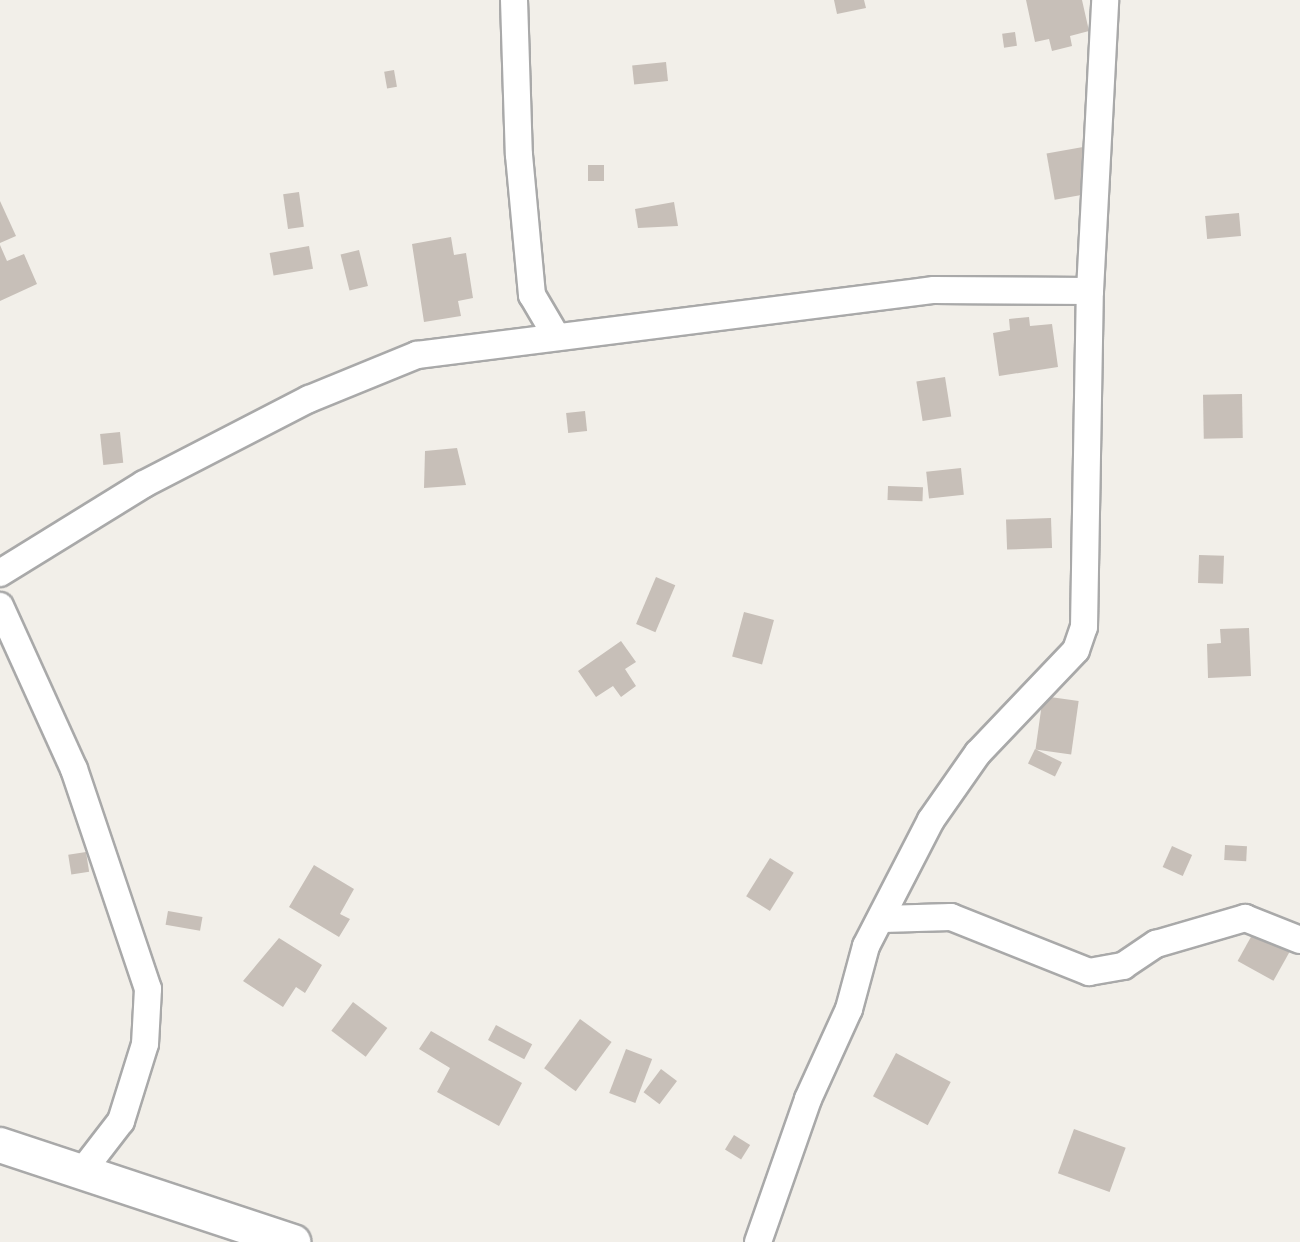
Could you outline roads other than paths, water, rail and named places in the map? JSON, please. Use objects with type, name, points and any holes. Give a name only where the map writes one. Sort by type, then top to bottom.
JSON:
[{"type":"street","points":[[514,0],[532,295],[555,334]]},
{"type":"street","points":[[758,1242],[808,1099],[849,1009],[866,946],[883,919],[948,790],[1076,650],[1084,627],[1090,291],[1105,0]]},
{"type":"street","points":[[0,573],[144,484],[362,374],[417,355],[555,334],[934,290],[1090,291]]},
{"type":"street","points":[[0,606],[74,769],[148,989],[145,1044],[121,1121],[81,1173]]},
{"type":"street","points":[[883,919],[951,917],[1089,972],[1123,966],[1156,944],[1245,918],[1300,940]]},
{"type":"street","points":[[0,1145],[293,1242]]}]
